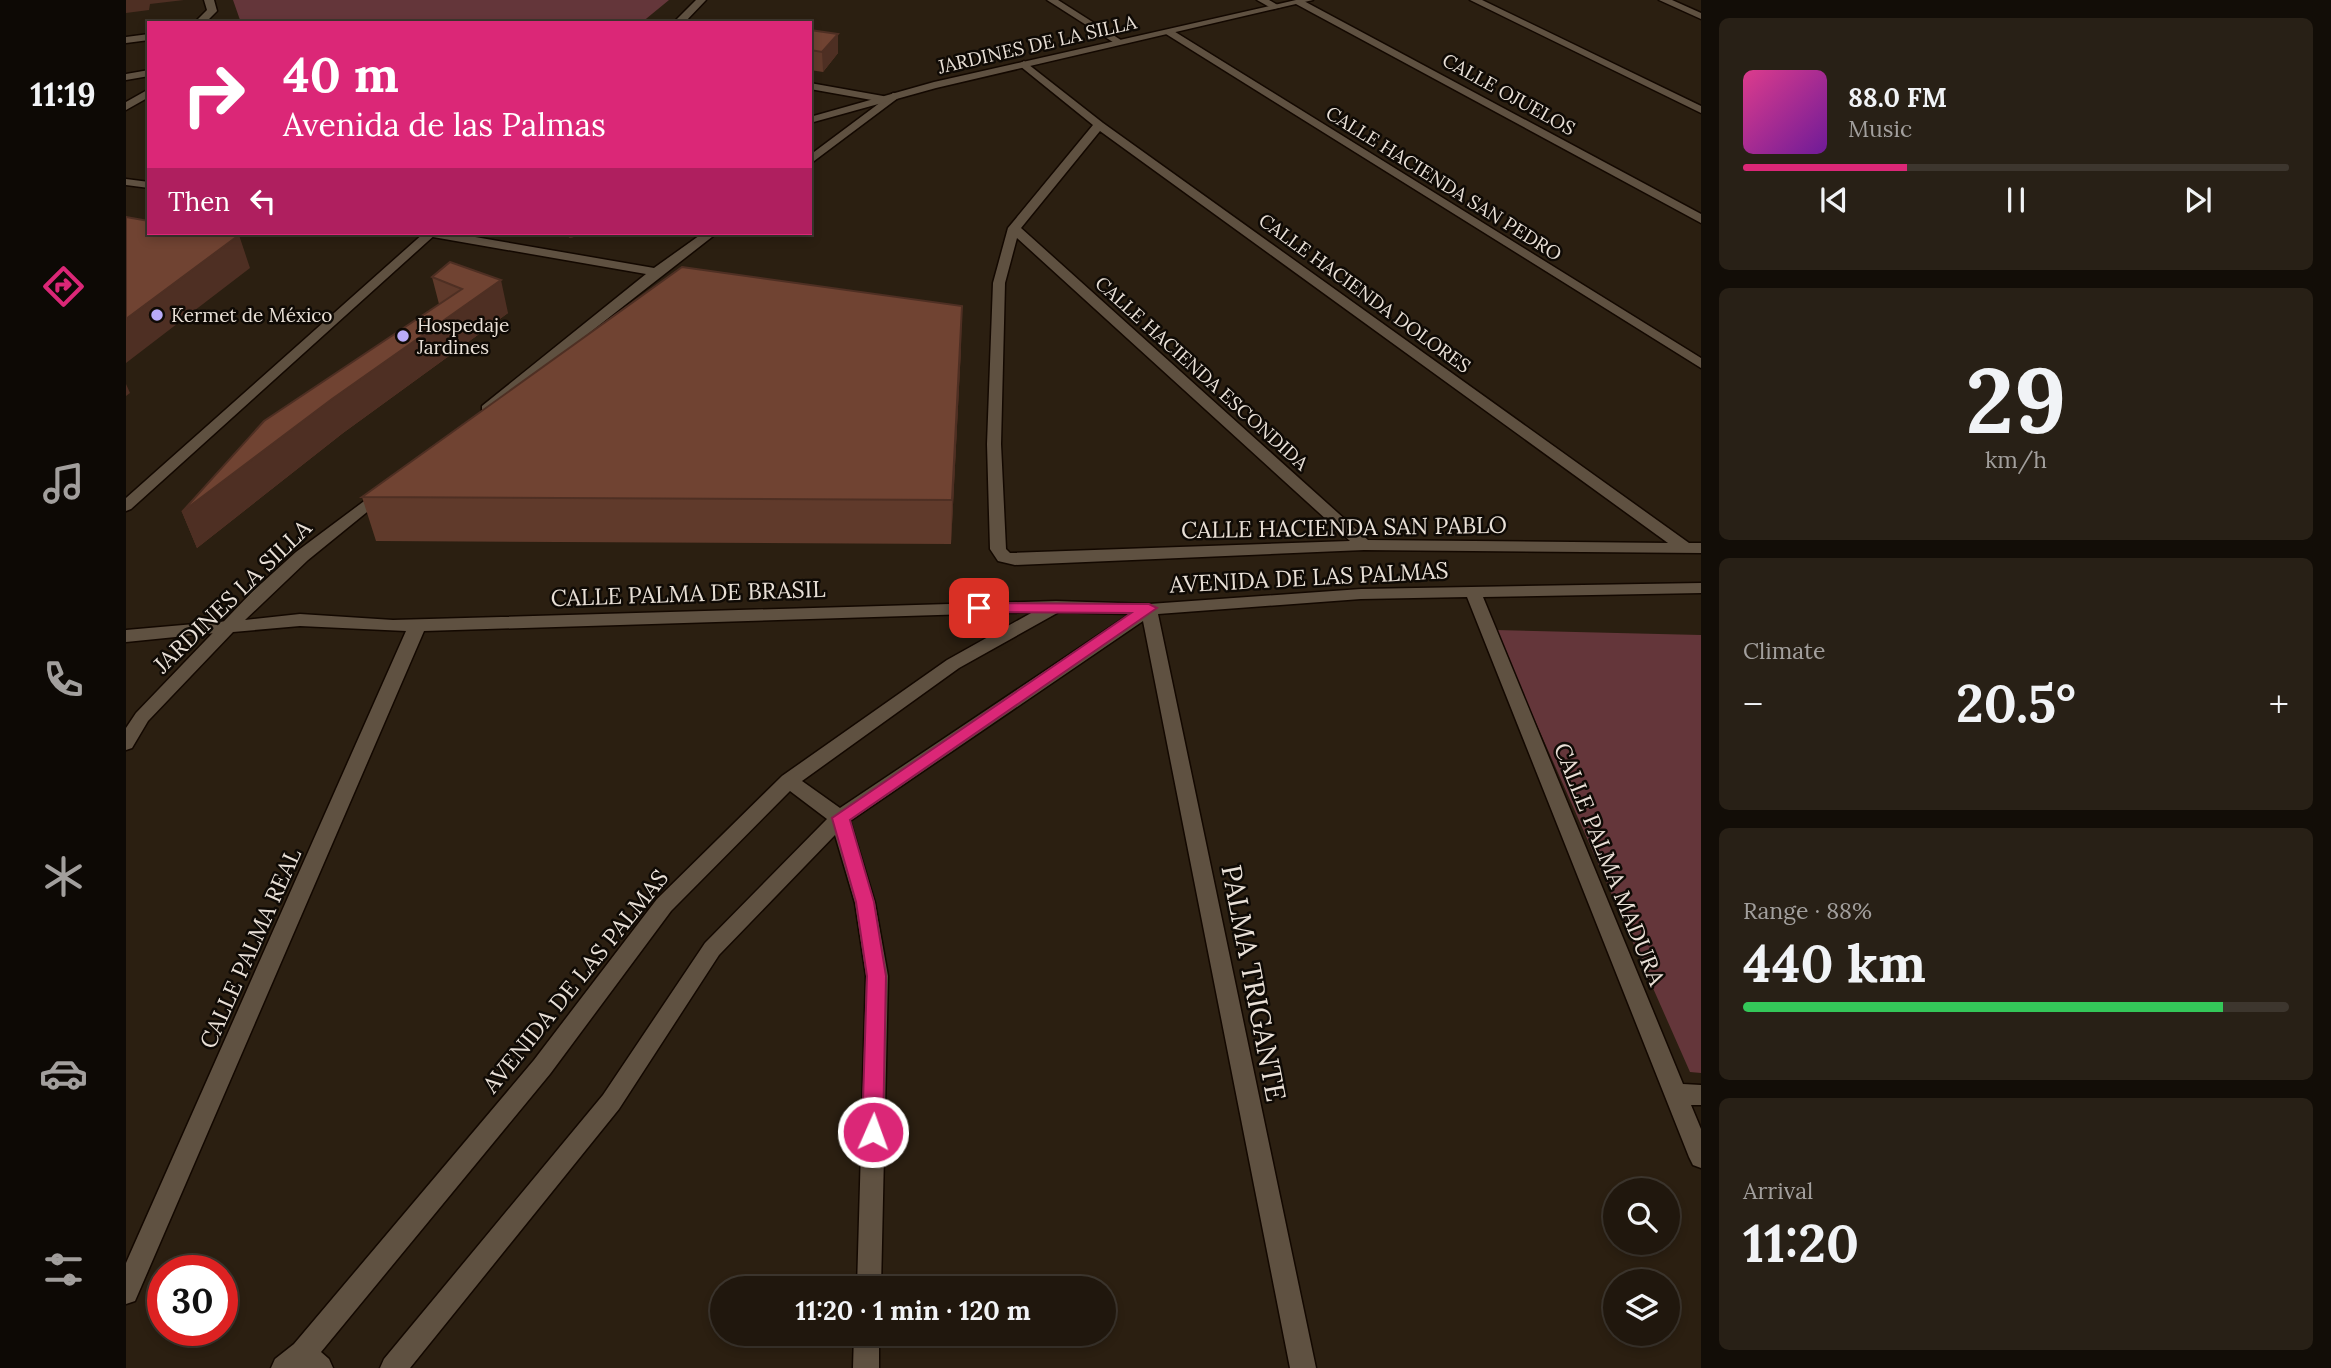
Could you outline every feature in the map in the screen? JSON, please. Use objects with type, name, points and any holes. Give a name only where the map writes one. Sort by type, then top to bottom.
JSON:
[{"type":"street","points":[[201,21],[212,11],[209,0]]},
{"type":"street","points":[[1052,0],[1119,43]]},
{"type":"street","points":[[1262,0],[1276,7]]},
{"type":"street","points":[[1475,0],[1701,110]]},
{"type":"street","points":[[1664,0],[1701,16]]},
{"type":"street","points":[[680,21],[698,1]]},
{"type":"street","name":"JARDINES DE LA SILLA","points":[[812,119],[897,95],[1024,64],[1304,1]]},
{"type":"street","name":"CALLE OJUELOS","points":[[1304,1],[1701,219]]},
{"type":"street","name":"CALLE HACIENDA SAN PEDRO","points":[[1169,32],[1701,364]]},
{"type":"street","points":[[126,40],[147,37]]},
{"type":"street","name":"CALLE HACIENDA DOLORES","points":[[1024,64],[1099,125],[1693,548]]},
{"type":"street","points":[[126,77],[147,73]]},
{"type":"street","points":[[812,86],[883,99]]},
{"type":"street","points":[[126,107],[147,93]]},
{"type":"street","points":[[812,159],[897,95]]},
{"type":"street","points":[[1014,228],[1099,125]]},
{"type":"street","points":[[126,182],[147,185]]},
{"type":"street","name":"CALLE HACIENDA ESCONDIDA","points":[[1014,228],[1364,545]]},
{"type":"street","name":"CALLE HACIENDA SAN PABLO","points":[[1014,228],[999,284],[995,347],[998,549],[1004,557],[1015,560],[1364,545],[1693,548]]},
{"type":"street","points":[[126,506],[430,235]]},
{"type":"street","points":[[443,235],[656,272]]},
{"type":"street","points":[[472,421],[656,272],[708,235]]},
{"type":"street","points":[[610,311],[636,314]]},
{"type":"street","name":"JARDINES LA SILLA","points":[[126,743],[142,718],[302,556],[397,480]]},
{"type":"street","name":"AVENIDA DE LAS PALMAS","points":[[393,1368],[611,1102],[712,949],[840,818],[1149,608],[1361,594],[1701,588]]},
{"type":"street","name":"CALLE PALMA MADURA","points":[[1472,590],[1701,1157]]},
{"type":"street","name":"CALLE PALMA DE BRASIL","points":[[126,636],[300,620],[418,624],[1056,606],[1149,608]]},
{"type":"street","name":"AVENIDA DE LAS PALMAS","points":[[303,1363],[542,1067],[664,905],[789,781],[868,722],[953,664],[1056,606]]},
{"type":"street","name":"PALMA TRIGANTE","points":[[1149,608],[1303,1368]]},
{"type":"street","name":"CALLE PALMA REAL","points":[[126,1292],[418,624]]},
{"type":"street","points":[[789,781],[840,818],[865,902],[877,976],[869,1276]]},
{"type":"street","points":[[1677,1094],[1701,1095]]},
{"type":"street","points":[[866,1368],[867,1346]]},
{"type":"shaded area","points":[[233,0],[669,0],[643,21],[240,20]]},
{"type":"shaded area","points":[[1495,630],[1701,635],[1701,1073],[1690,1072]]},
{"type":"building","points":[[812,30],[838,34],[822,52],[812,50]]},
{"type":"building","points":[[126,217],[147,221],[147,235],[239,235],[126,319]]},
{"type":"building","points":[[450,262],[501,280],[332,399],[182,512],[264,421],[462,289],[432,277]]},
{"type":"building","points":[[682,267],[962,306],[952,500],[362,497]]},
{"type":"place","name":"Kermet de México","points":[[157,315]]},
{"type":"place","name":"Hospedaje Jardines","points":[[403,336]]},
{"type":"route","points":[[873,1132],[877,976],[865,902],[840,818],[1149,608],[979,608]]}]
